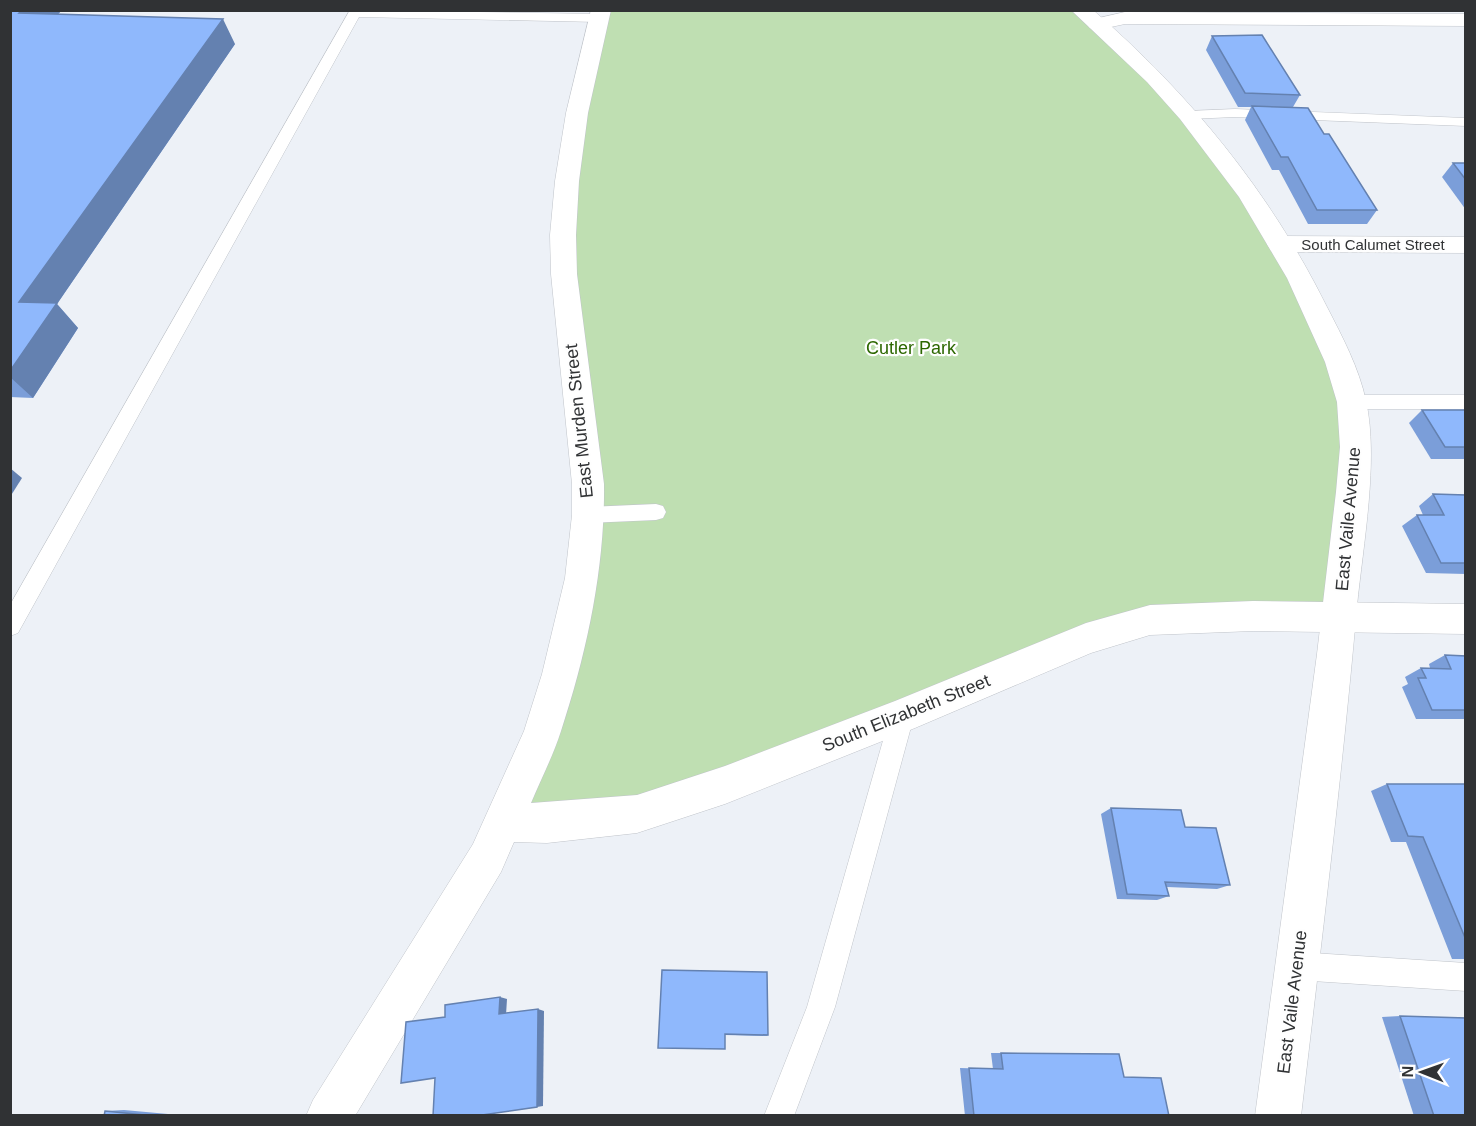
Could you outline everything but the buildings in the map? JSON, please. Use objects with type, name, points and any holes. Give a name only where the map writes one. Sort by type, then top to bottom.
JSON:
[{"type":"street","name":"East Murden Street","points":[[503,822],[542,733],[560,674],[582,578],[588,515],[588,484],[564,274],[563,235],[567,181],[577,113],[600,14]]},
{"type":"street","points":[[1089,17],[1245,15],[1466,20]]},
{"type":"street","name":"East Vaile Avenue","points":[[1089,17],[1129,51],[1189,115],[1228,164],[1264,216],[1311,300],[1345,377],[1352,402],[1354,470],[1339,617],[1278,1116]]},
{"type":"street","name":"South Calumet Street","points":[[1280,244],[1466,245]]},
{"type":"street","name":"South Elizabeth Street","points":[[503,822],[547,823],[637,814],[724,785],[902,716],[1086,639],[1150,620],[1253,616],[1466,619]]},
{"type":"street","points":[[329,1116],[428,958],[487,858],[503,822]]},
{"type":"lane","points":[[10,626],[355,13],[600,14]]},
{"type":"lane","points":[[1189,115],[1235,113],[1466,122]]},
{"type":"lane","points":[[1352,402],[1466,402]]},
{"type":"lane","points":[[588,515],[656,512]]},
{"type":"lane","points":[[779,1116],[821,1007],[902,716]]},
{"type":"lane","points":[[1297,966],[1466,977]]},
{"type":"green space","name":"Cutler Park","points":[[601,11],[1081,11],[1229,164],[1345,377],[1339,617],[1150,620],[725,785],[503,822],[582,578],[564,274]]}]
